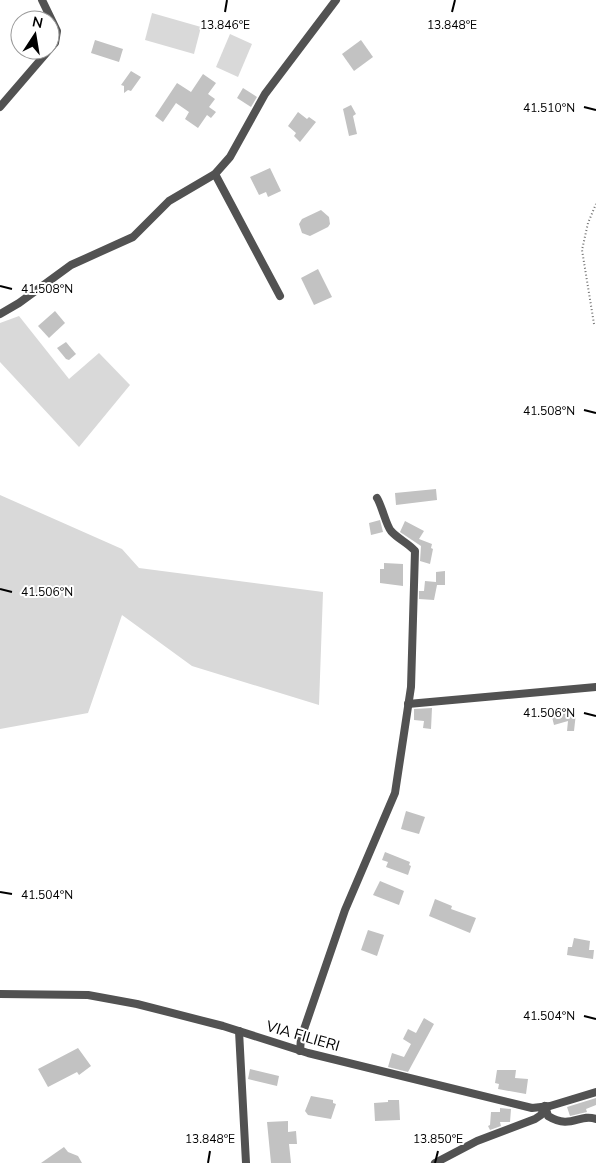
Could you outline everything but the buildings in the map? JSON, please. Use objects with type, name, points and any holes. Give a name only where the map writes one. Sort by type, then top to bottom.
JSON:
[{"type":"street","points":[[0,107],[55,43],[57,31],[42,0]]},
{"type":"street","points":[[0,314],[20,304],[71,265],[133,237],[169,201],[216,174],[230,157],[265,94],[336,0]]},
{"type":"street","points":[[216,174],[280,296]]},
{"type":"street","points":[[300,1051],[306,1024],[346,910],[395,793],[408,704],[414,654],[412,604],[415,551],[408,542],[390,530],[384,510],[377,498]]},
{"type":"street","points":[[408,704],[596,687]]},
{"type":"street","name":"VIA FILIERI","points":[[0,994],[88,995],[185,1015],[300,1051],[532,1108],[596,1092]]},
{"type":"street","points":[[239,1031],[246,1163]]},
{"type":"street","points":[[545,1106],[548,1116],[567,1123],[591,1117],[596,1119]]},
{"type":"street","points":[[434,1163],[477,1141],[535,1119],[541,1115],[545,1106]]},
{"type":"path","points":[[594,324],[582,250],[588,223],[596,204]]},
{"type":"shaded area","points":[[152,13],[201,27],[194,54],[145,40]]},
{"type":"shaded area","points":[[230,34],[252,44],[238,77],[216,67]]},
{"type":"shaded area","points":[[19,316],[69,379],[99,353],[130,385],[79,447],[0,362],[0,323]]},
{"type":"shaded area","points":[[0,495],[122,549],[139,568],[323,592],[319,705],[192,666],[122,615],[88,713],[0,729]]}]
